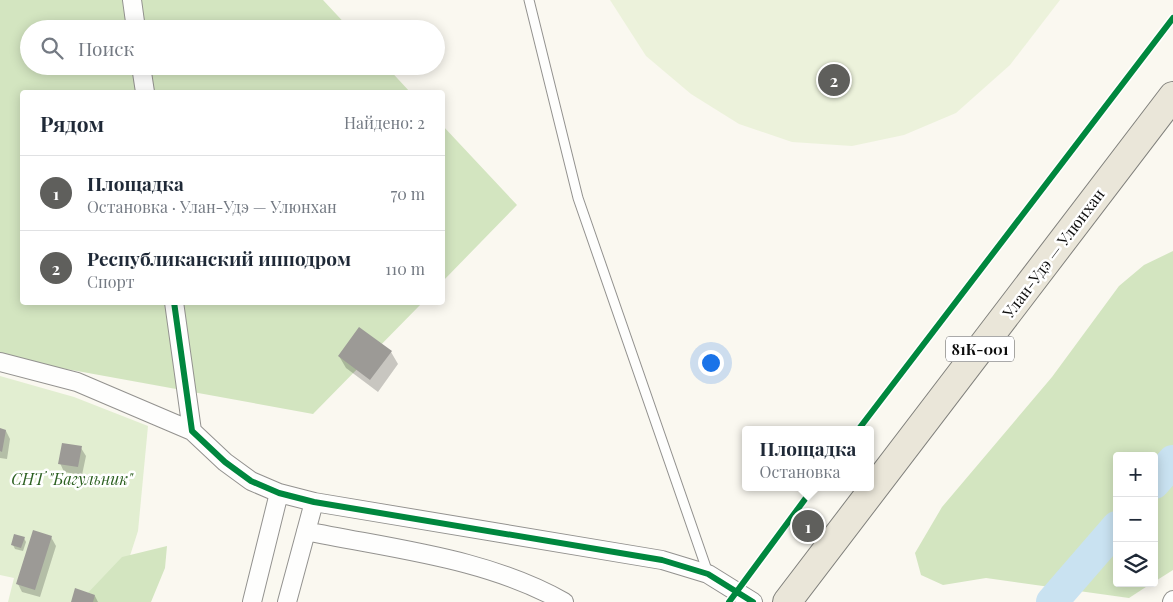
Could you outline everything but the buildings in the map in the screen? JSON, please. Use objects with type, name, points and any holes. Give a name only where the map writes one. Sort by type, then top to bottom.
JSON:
[{"type":"main road","name":"Улан-Удэ — Улюнхан","points":[[874,488],[1173,96]]},
{"type":"main road","name":"Улан-Удэ — Улюнхан","points":[[787,602],[872,491]]},
{"type":"street","points":[[132,0],[135,20]]},
{"type":"street","points":[[142,75],[145,90]]},
{"type":"street","points":[[174,305],[192,431]]},
{"type":"street","points":[[0,362],[77,382],[192,431],[225,462],[251,481],[279,493],[314,502],[662,560],[708,574],[753,602]]},
{"type":"street","points":[[252,602],[279,493]]},
{"type":"street","points":[[288,602],[314,502]]},
{"type":"street","points":[[306,531],[453,561],[507,577],[544,591],[564,602]]},
{"type":"lane","points":[[528,0],[578,198],[708,574]]},
{"type":"green space","points":[[0,0],[323,0],[342,20],[20,20],[20,75],[394,75],[408,90],[20,90],[20,305],[420,305],[313,414],[0,357]]},
{"type":"green space","points":[[610,0],[1060,0],[1010,65],[956,113],[904,135],[852,146],[792,142],[739,124],[691,94],[646,56]]},
{"type":"green space","points":[[445,128],[517,205],[445,279]]},
{"type":"green space","points":[[1173,251],[1173,570],[1158,579],[1158,452],[1113,452],[1113,587],[1146,587],[1129,598],[986,578],[943,585],[921,575],[915,553],[942,507],[1052,377],[1119,286],[1144,265]]},
{"type":"green space","name":"СНТ \"Багульник\"","points":[[0,376],[74,397],[148,426],[138,531],[115,602],[8,602],[14,578],[0,575]]},
{"type":"green space","points":[[167,546],[165,568],[151,602],[73,602],[84,597],[122,557]]},
{"type":"waterway","points":[[1158,478],[1173,461]]},
{"type":"waterway","points":[[1052,602],[1113,532]]},
{"type":"cycle path","points":[[861,426],[1173,18]]},
{"type":"cycle path","points":[[174,305],[192,431],[225,462],[251,481],[279,493],[314,502],[662,560],[708,574],[753,602]]},
{"type":"cycle path","points":[[729,602],[811,491]]},
{"type":"place","name":"Республиканский ипподром","points":[[834,80]]},
{"type":"place","name":"Площадка","points":[[808,526]]}]
